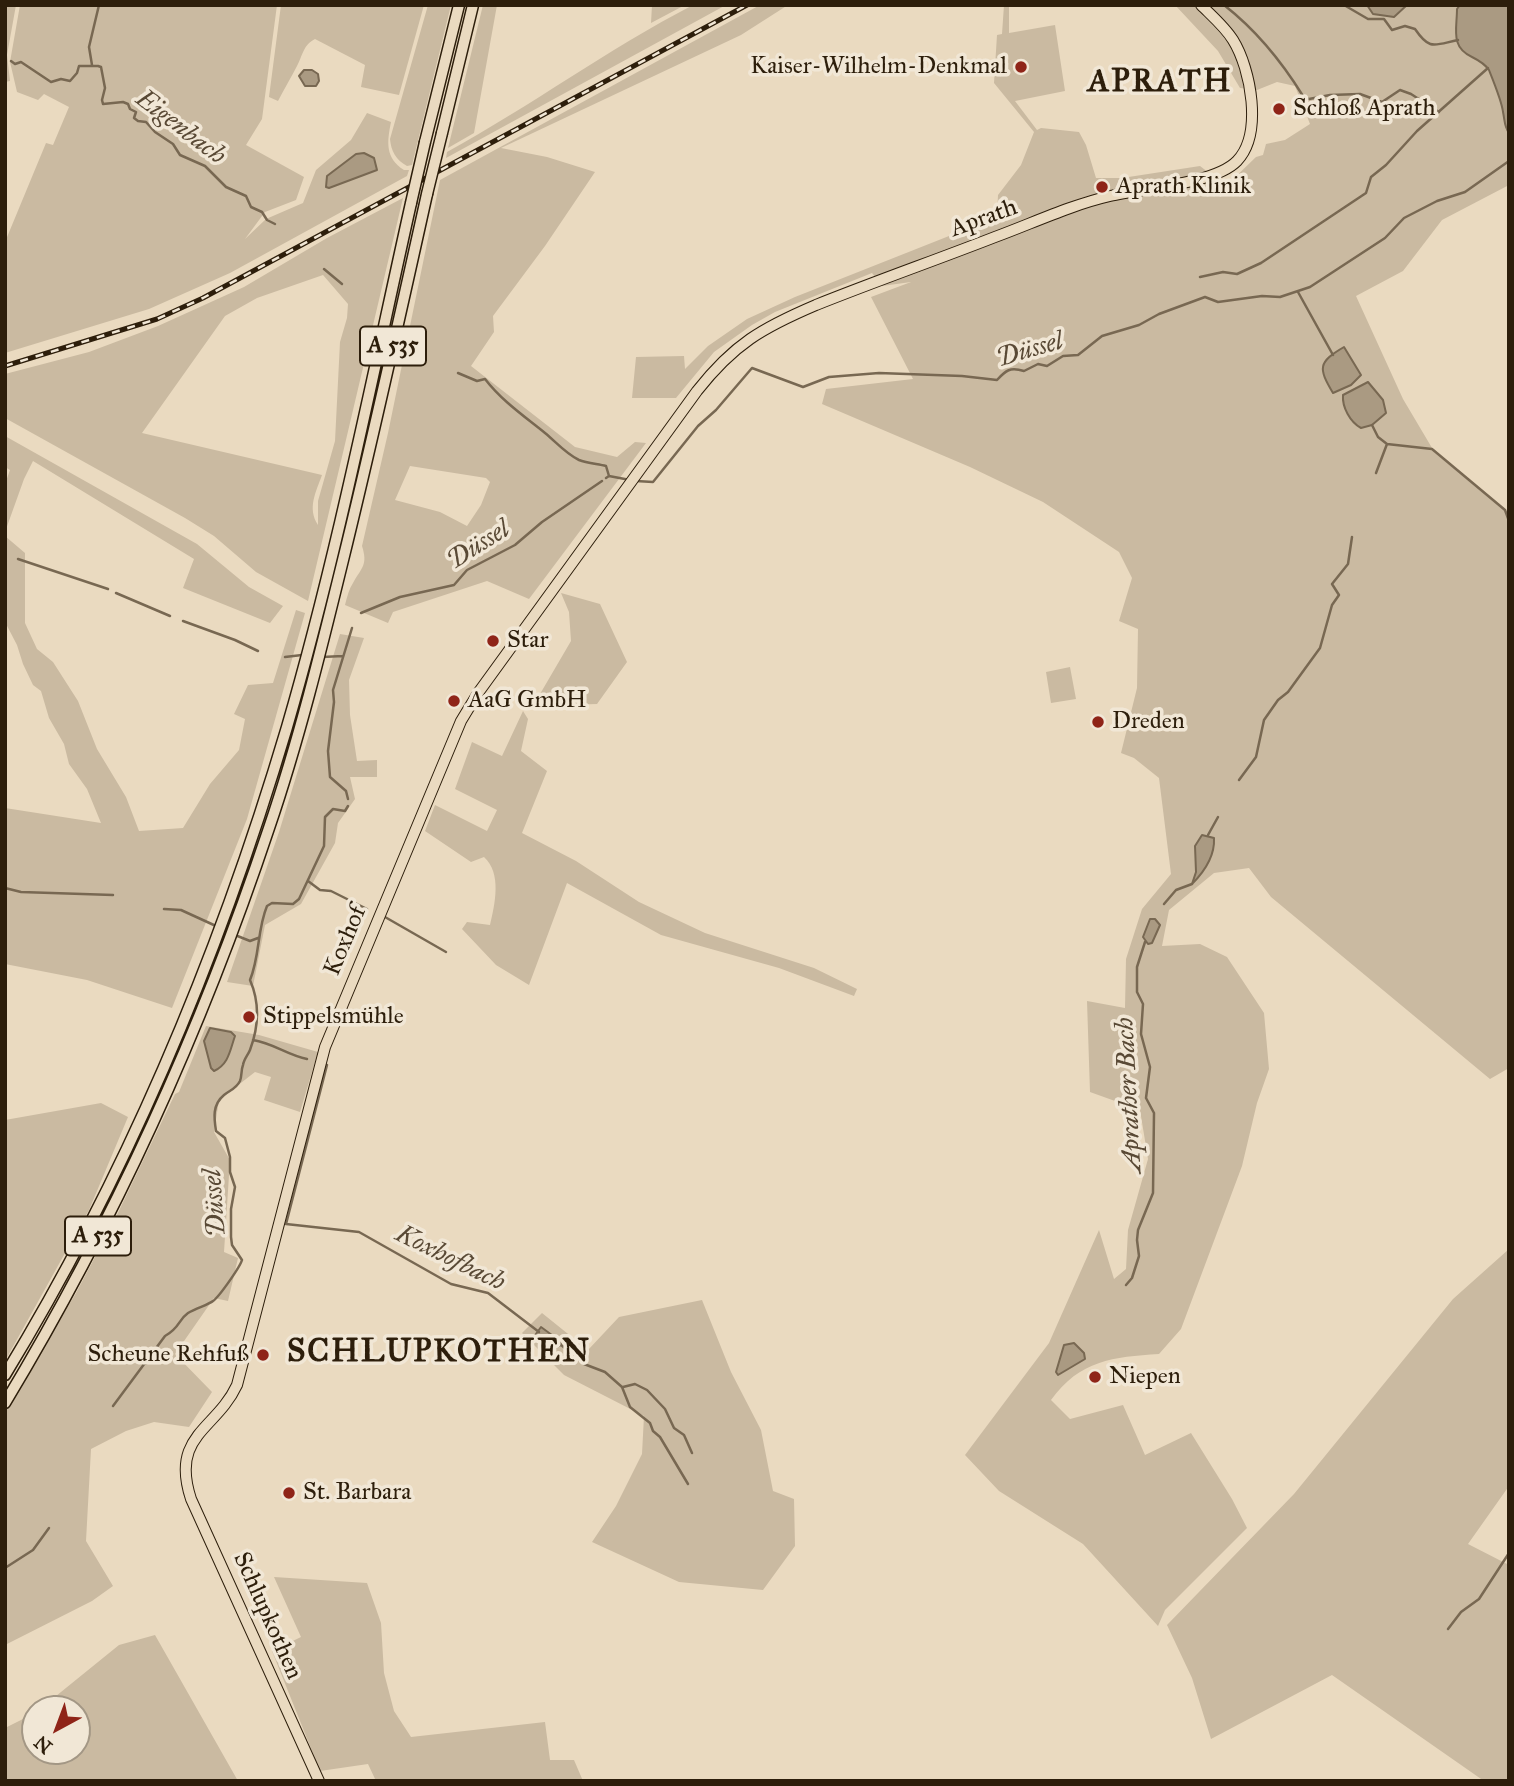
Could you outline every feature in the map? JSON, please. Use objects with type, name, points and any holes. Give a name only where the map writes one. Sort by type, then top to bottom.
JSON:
[{"type":"highway","name":"A 535","points":[[5,1375],[60,1282],[96,1213],[168,1059],[240,871],[276,762],[314,628],[459,5]]},
{"type":"highway","name":"A 535","points":[[5,1403],[108,1217],[179,1064],[252,875],[288,765],[322,645],[473,5]]},
{"type":"main road","name":"Aprath","points":[[639,470],[718,364],[754,335],[789,316],[852,290],[1101,199],[1214,175],[1237,162],[1250,137],[1251,94],[1246,71],[1233,40],[1201,5]]},
{"type":"main road","name":"Koxhof","points":[[186,1467],[188,1452],[195,1437],[229,1399],[237,1385],[325,1047],[461,721],[478,692],[639,470]]},
{"type":"main road","name":"Schlupkothen","points":[[186,1467],[188,1488],[194,1507],[318,1781]]},
{"type":"shaded area","points":[[5,5],[16,5],[7,55],[10,81],[5,82]]},
{"type":"shaded area","points":[[20,5],[277,5],[262,119],[246,145],[304,177],[296,200],[265,212],[245,239],[266,219],[303,203],[316,170],[351,140],[367,113],[391,122],[388,143],[390,155],[404,170],[409,170],[407,176],[230,273],[149,309],[5,353],[5,242],[46,143],[53,145],[69,107],[44,94],[38,100],[17,92],[10,62]]},
{"type":"shaded area","points":[[281,5],[424,5],[399,95],[361,87],[365,65],[315,39],[306,47],[278,101],[269,97]]},
{"type":"shaded area","points":[[428,5],[451,5],[412,165],[407,166],[395,155],[390,139]]},
{"type":"shaded area","points":[[483,5],[497,5],[474,133],[448,148]]},
{"type":"shaded area","points":[[652,5],[685,5],[651,23]]},
{"type":"shaded area","points":[[693,5],[726,5],[446,158],[447,152]]},
{"type":"shaded area","points":[[760,5],[788,5],[741,35],[501,148],[547,157],[595,172],[493,316],[494,332],[471,366],[575,447],[617,457],[635,442],[646,443],[529,599],[487,581],[393,612],[388,623],[345,605],[350,588],[364,562],[362,546],[440,180]],"holes":[[[410,466],[486,478],[490,482],[481,505],[467,526],[440,512],[395,500]]]},
{"type":"shaded area","points":[[1004,5],[1009,5],[1009,33],[1055,25],[1065,91],[1015,101],[1037,130],[1041,128],[1079,132],[1096,178],[1122,178],[1200,166],[1226,186],[1256,157],[1263,155],[1266,144],[1285,140],[1310,124],[1295,86],[1277,82],[1257,90],[1240,88],[1218,51],[1175,5],[1509,5],[1509,185],[1442,220],[1403,271],[1356,296],[1403,399],[1435,453],[1505,510],[1509,521],[1509,1068],[1490,1079],[1271,897],[1249,868],[1214,873],[1169,910],[1162,946],[1200,944],[1227,957],[1264,1013],[1269,1069],[1257,1103],[1242,1166],[1181,1329],[1159,1354],[1099,1363],[1074,1376],[1051,1400],[1070,1419],[1123,1405],[1145,1455],[1191,1433],[1247,1528],[1165,1610],[1158,1626],[1083,1544],[999,1491],[965,1455],[1049,1343],[1099,1230],[1114,1279],[1126,1269],[1128,1230],[1148,1159],[1140,1110],[1090,1092],[1087,1001],[1125,1008],[1126,959],[1142,909],[1171,874],[1159,778],[1134,758],[1121,753],[1137,688],[1138,629],[1119,621],[1132,578],[1119,552],[1043,502],[970,467],[822,404],[826,389],[913,379],[871,297],[911,282],[882,286],[872,273],[775,312],[714,352],[676,398],[632,398],[636,357],[684,356],[685,369],[708,346],[747,319],[795,297],[997,217],[998,195],[1021,165],[1034,132],[994,83],[997,35],[1002,34]]},
{"type":"shaded area","points":[[1367,5],[1407,5],[1394,17],[1373,14]]},
{"type":"shaded area","points":[[1460,5],[1509,5],[1509,133],[1489,70],[1465,53],[1458,43],[1457,9]]},
{"type":"shaded area","points":[[304,70],[312,70],[318,74],[319,81],[316,86],[305,86],[299,76]]},
{"type":"shaded area","points":[[364,153],[374,158],[377,170],[326,187],[327,176],[356,154]]},
{"type":"shaded area","points":[[403,198],[308,601],[256,572],[214,536],[185,518],[5,418],[5,374],[89,352],[158,326],[244,287],[327,238]],"holes":[[[323,275],[348,304],[340,342],[335,441],[318,501],[318,525],[313,506],[322,475],[142,433],[225,316],[257,298]]]},
{"type":"shaded area","points":[[1344,347],[1361,375],[1351,385],[1333,393],[1323,366],[1329,357]]},
{"type":"shaded area","points":[[1368,382],[1383,400],[1386,413],[1372,425],[1361,428],[1348,414],[1343,395]]},
{"type":"shaded area","points":[[5,436],[197,544],[249,587],[283,606],[270,623],[183,588],[194,559],[33,461],[5,532],[5,484],[10,470],[5,467]]},
{"type":"shaded area","points":[[5,536],[25,553],[25,623],[37,649],[53,662],[78,701],[97,749],[126,797],[139,831],[183,828],[210,784],[239,750],[245,719],[234,714],[248,685],[273,683],[296,610],[305,613],[247,819],[172,1008],[87,980],[5,964],[5,808],[101,823],[87,789],[69,764],[64,744],[49,718],[41,691],[33,685],[5,622]]},
{"type":"shaded area","points":[[561,593],[600,604],[627,662],[597,704],[533,706],[571,641],[569,612]]},
{"type":"shaded area","points":[[340,634],[364,638],[349,680],[350,715],[357,761],[377,760],[377,777],[350,777],[355,799],[338,823],[335,843],[301,904],[265,925],[253,986],[227,982],[279,832]]},
{"type":"shaded area","points":[[1070,667],[1076,699],[1051,703],[1046,672]]},
{"type":"shaded area","points":[[523,711],[528,719],[521,751],[547,771],[522,833],[576,861],[639,902],[705,933],[814,968],[857,989],[854,996],[779,968],[661,935],[567,883],[529,985],[496,965],[462,929],[467,922],[490,925],[496,889],[490,864],[484,857],[471,862],[425,831],[435,805],[487,831],[497,810],[455,789],[472,742],[502,756]]},
{"type":"shaded area","points":[[1202,835],[1214,838],[1213,851],[1192,884],[1196,872],[1195,846]]},
{"type":"shaded area","points":[[1150,919],[1155,919],[1160,925],[1152,943],[1148,944],[1143,937]]},
{"type":"shaded area","points":[[206,1026],[259,1035],[318,1052],[300,1112],[264,1100],[271,1077],[255,1072],[219,1100],[214,1132],[230,1160],[224,1252],[238,1258],[228,1301],[214,1298],[175,1354],[212,1392],[189,1427],[154,1422],[126,1431],[91,1449],[86,1541],[113,1586],[92,1601],[5,1645],[5,1412],[76,1293],[115,1219],[175,1094],[179,1092]]},
{"type":"shaded area","points":[[210,1028],[231,1032],[235,1036],[226,1061],[214,1071],[204,1041]]},
{"type":"shaded area","points":[[101,1103],[128,1117],[89,1210],[5,1361],[5,1120]]},
{"type":"shaded area","points":[[1509,1249],[1509,1486],[1468,1544],[1509,1565],[1509,1781],[1484,1781],[1332,1675],[1211,1739],[1192,1678],[1167,1625],[1294,1494],[1453,1299]]},
{"type":"shaded area","points":[[702,1300],[731,1372],[761,1430],[773,1491],[794,1499],[795,1546],[763,1590],[679,1582],[592,1542],[616,1506],[642,1454],[644,1416],[564,1375],[522,1333],[542,1313],[588,1350],[619,1317]]},
{"type":"shaded area","points":[[541,1327],[560,1341],[561,1345],[554,1348],[533,1338]]},
{"type":"shaded area","points":[[1074,1343],[1084,1353],[1085,1359],[1058,1375],[1056,1372],[1064,1345]]},
{"type":"shaded area","points":[[274,1577],[367,1583],[381,1623],[384,1673],[394,1711],[411,1737],[545,1722],[550,1760],[574,1760],[583,1781],[376,1781],[368,1764],[320,1771],[272,1651],[301,1637]]},
{"type":"shaded area","points":[[155,1635],[238,1781],[5,1781],[5,1728],[21,1720],[21,1765],[91,1765],[91,1695],[57,1695],[119,1645]]},
{"type":"waterway","points":[[92,65],[89,47],[99,5]]},
{"type":"waterway","points":[[1224,5],[1258,36],[1303,96],[1309,99],[1360,94],[1382,102],[1400,90],[1439,112]]},
{"type":"waterway","points":[[1344,5],[1368,19],[1384,19],[1392,30],[1405,26],[1415,29],[1425,41],[1433,45],[1458,40]]},
{"type":"waterway","name":"Eigenbach","points":[[11,61],[15,64],[21,62],[51,82],[61,79],[70,81],[79,66],[101,67],[105,88],[103,104],[128,104],[130,109],[136,112],[134,118],[146,122],[173,144],[180,155],[205,166],[226,187],[246,196],[251,207],[262,212],[267,220],[275,224]]},
{"type":"waterway","points":[[1200,277],[1223,272],[1237,274],[1261,263],[1366,193],[1371,177],[1386,165],[1417,131],[1488,68]]},
{"type":"waterway","name":"Düssel","points":[[636,481],[653,482],[698,426],[716,410],[752,368],[803,387],[829,377],[879,373],[997,380],[1009,370],[1024,371],[1038,364],[1047,366],[1063,356],[1078,355],[1102,336],[1139,325],[1159,314],[1205,297],[1218,302],[1262,296],[1280,297],[1310,287],[1385,238],[1404,218],[1437,201],[1465,192],[1509,161]]},
{"type":"waterway","name":"Eigenbach","points":[[324,269],[342,284]]},
{"type":"waterway","name":"Aprather Bach","points":[[1298,292],[1333,355]]},
{"type":"waterway","name":"Eigenbach","points":[[458,373],[477,381],[485,379],[506,401],[565,451],[579,460],[606,466],[609,476]]},
{"type":"waterway","name":"Aprather Bach","points":[[1372,425],[1378,437],[1387,444]]},
{"type":"waterway","points":[[1387,444],[1432,449],[1505,510],[1509,521]]},
{"type":"waterway","name":"Aprather Bach","points":[[1376,473],[1387,444]]},
{"type":"waterway","name":"Düssel","points":[[606,478],[609,476],[630,480]]},
{"type":"waterway","name":"Düssel","points":[[361,613],[400,597],[454,585],[467,570],[515,545],[542,522],[602,481]]},
{"type":"waterway","name":"Aprather Bach","points":[[1239,780],[1256,757],[1264,720],[1320,648],[1332,605],[1339,595],[1332,584],[1348,564],[1352,537]]},
{"type":"waterway","points":[[18,559],[108,589]]},
{"type":"waterway","points":[[116,593],[170,616]]},
{"type":"waterway","points":[[183,621],[258,651]]},
{"type":"waterway","name":"Düssel","points":[[348,799],[346,791],[330,777],[328,751],[333,690],[352,628]]},
{"type":"waterway","points":[[285,657],[302,655]]},
{"type":"waterway","points":[[322,657],[343,656]]},
{"type":"waterway","name":"Düssel","points":[[113,1406],[165,1336],[174,1330],[188,1313],[216,1298],[242,1260],[232,1245],[231,1209],[235,1187],[225,1138],[216,1131],[216,1107],[220,1099],[240,1081],[253,1041],[257,1006],[250,980],[267,906],[272,903],[293,904],[299,899],[324,846],[325,817],[333,809],[345,811],[348,806]]},
{"type":"waterway","name":"Aprather Bach","points":[[1208,835],[1218,817]]},
{"type":"waterway","points":[[308,881],[320,890],[331,891],[367,909]]},
{"type":"waterway","points":[[1164,904],[1176,890],[1192,884]]},
{"type":"waterway","points":[[5,888],[21,892],[113,895]]},
{"type":"waterway","points":[[164,909],[181,910],[216,926]]},
{"type":"waterway","points":[[385,917],[446,952]]},
{"type":"waterway","points":[[235,935],[250,941],[258,938]]},
{"type":"waterway","name":"Aprather Bach","points":[[1126,1285],[1132,1278],[1139,1256],[1138,1230],[1153,1193],[1154,1113],[1146,1098],[1150,1067],[1141,1034],[1143,1004],[1137,992],[1137,967],[1145,942]]},
{"type":"waterway","name":"Koxhofbach","points":[[253,1040],[307,1059]]},
{"type":"waterway","name":"Koxhofbach","points":[[327,1065],[286,1224],[359,1232],[451,1284],[488,1293],[539,1332]]},
{"type":"waterway","name":"Koxhofbach","points":[[560,1344],[584,1364],[605,1372],[622,1387],[630,1407],[650,1423],[688,1484]]},
{"type":"waterway","points":[[623,1387],[635,1384],[647,1390],[665,1409],[674,1428],[684,1435],[692,1453]]},
{"type":"waterway","name":"Düssel","points":[[5,1568],[33,1550],[49,1528]]},
{"type":"waterway","points":[[1448,1629],[1461,1612],[1479,1599],[1509,1553]]},
{"type":"railway","points":[[5,366],[157,319],[203,298],[747,5]]},
{"type":"place","name":"Kaiser-Wilhelm-Denkmal","points":[[1021,67]]},
{"type":"place","name":"Schloß Aprath","points":[[1279,109]]},
{"type":"place","name":"Aprath Klinik","points":[[1102,187]]},
{"type":"place","name":"Star","points":[[493,641]]},
{"type":"place","name":"AaG GmbH","points":[[454,701]]},
{"type":"place","name":"Dreden","points":[[1098,722]]},
{"type":"place","name":"Stippelsmühle","points":[[249,1017]]},
{"type":"place","name":"Scheune Rehfuß","points":[[263,1355]]},
{"type":"place","name":"Niepen","points":[[1095,1377]]},
{"type":"place","name":"St. Barbara","points":[[289,1493]]},
{"type":"district","name":"APRATH","points":[[1160,83]]},
{"type":"district","name":"SCHLUPKOTHEN","points":[[439,1353]]}]
